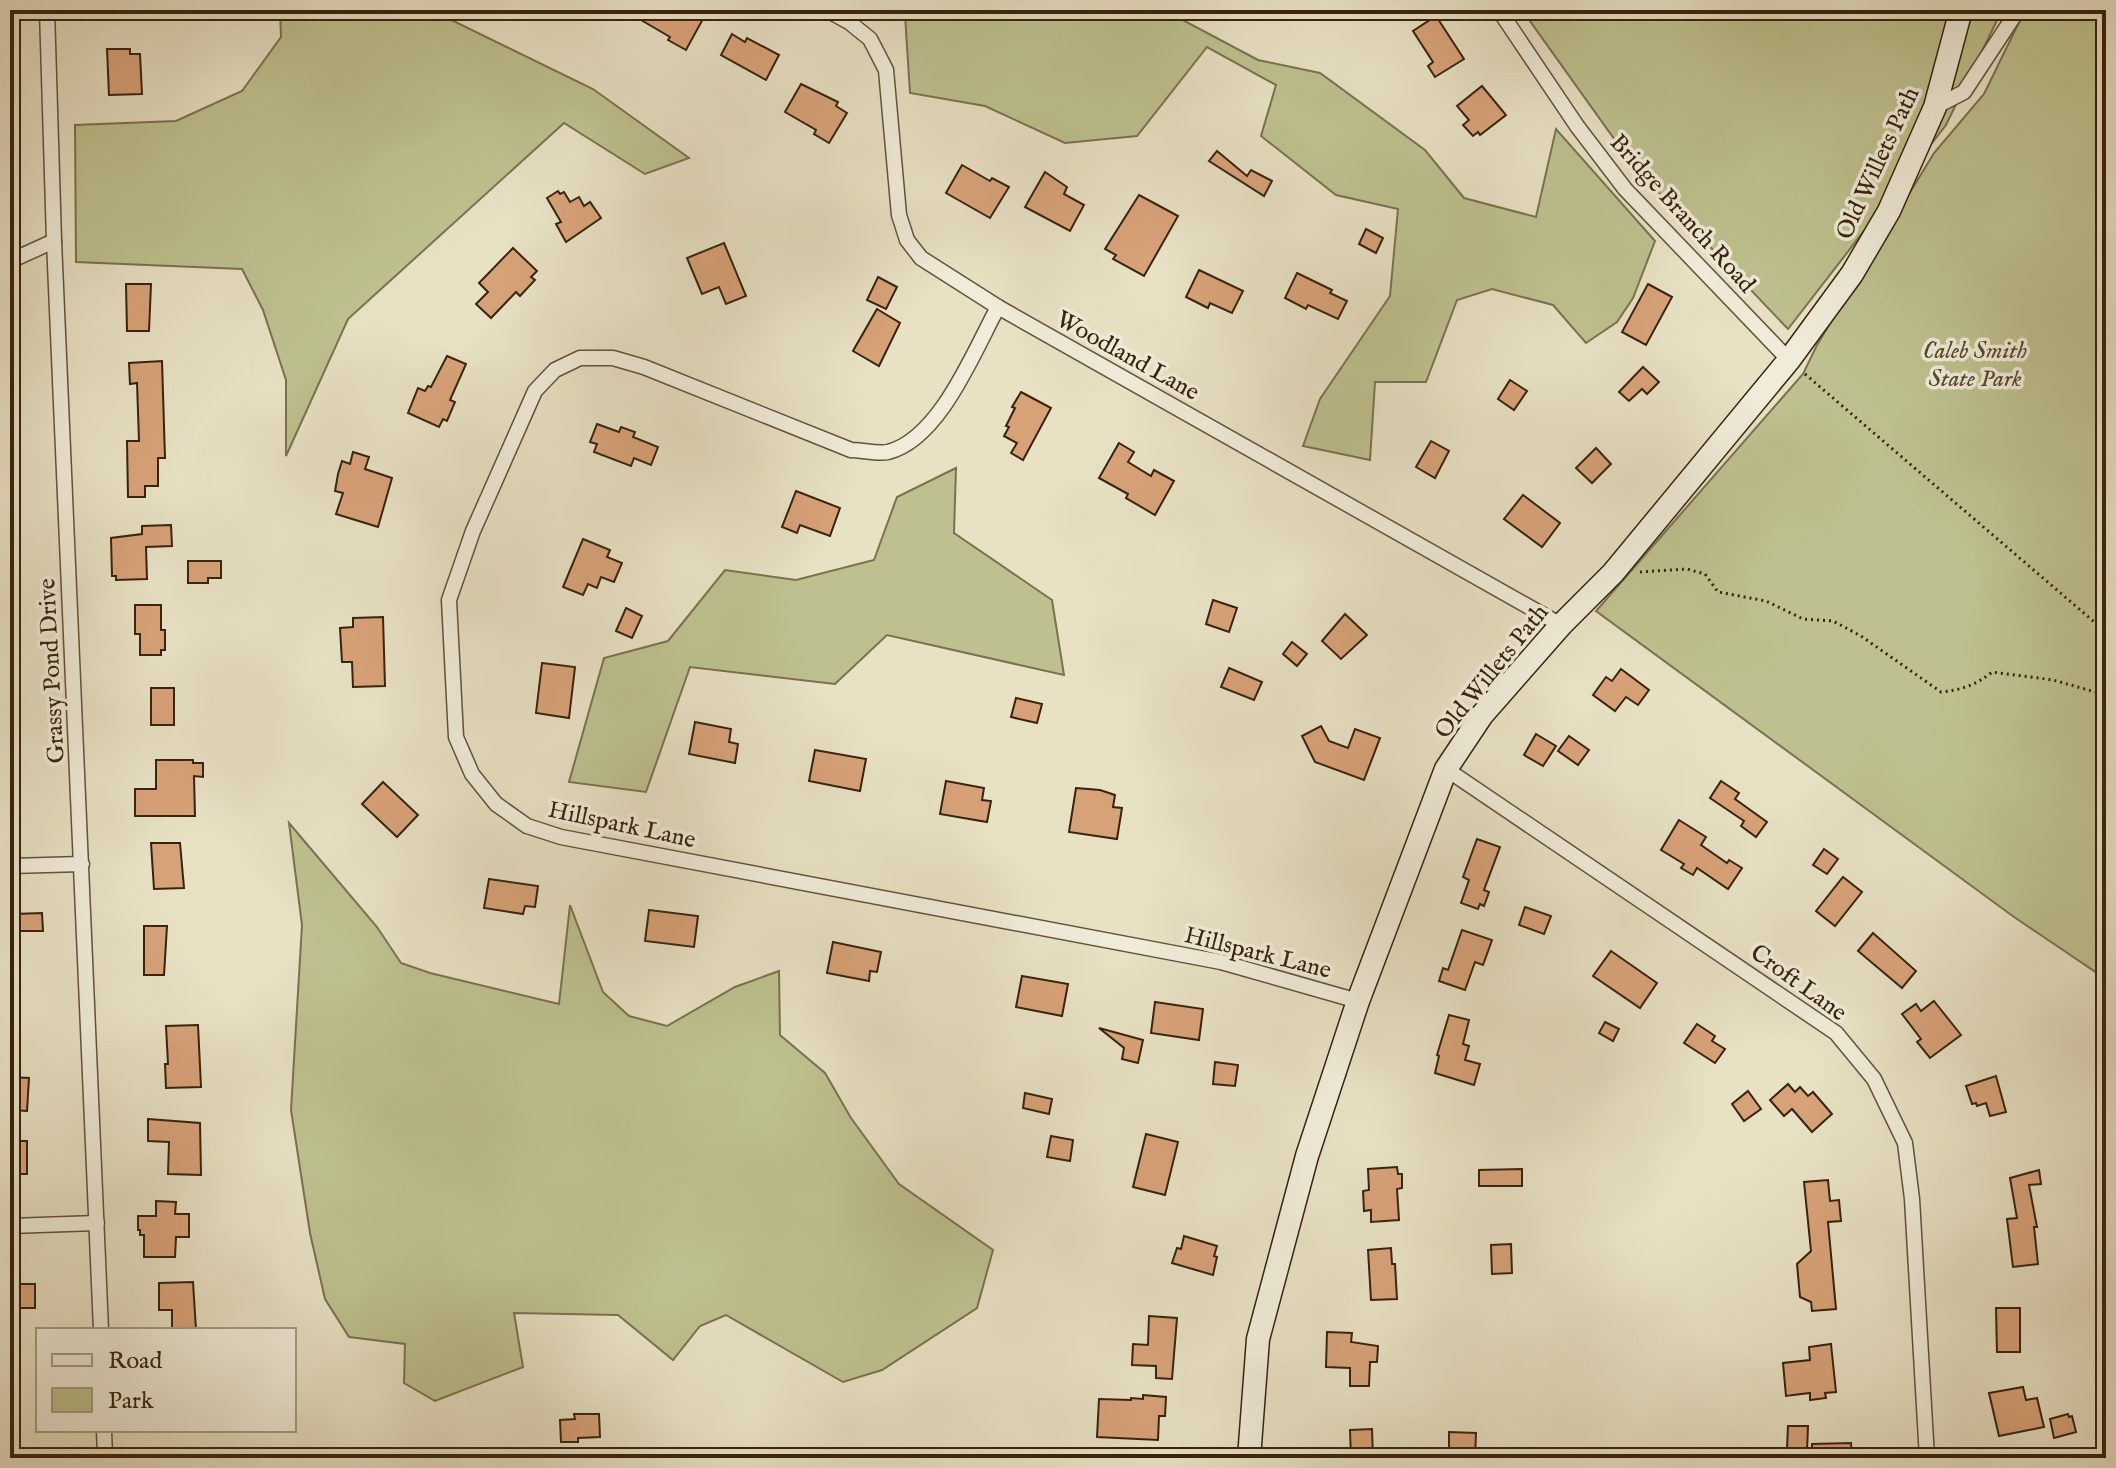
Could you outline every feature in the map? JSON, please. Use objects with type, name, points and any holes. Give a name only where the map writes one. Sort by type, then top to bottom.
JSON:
[{"type":"main road","name":"Old Willets Path","points":[[1249,1458],[1258,1339],[1306,1160],[1358,1001],[1446,769],[1482,715],[1561,625],[1609,577],[1789,360],[1852,274],[1889,211],[1935,107],[1961,10]]},
{"type":"street","name":"Grassy Pond Drive","points":[[47,10],[54,241],[101,1328]]},
{"type":"street","name":"Woodland Lane","points":[[827,10],[870,39],[886,70],[899,215],[907,240],[921,258],[998,307],[1561,625]]},
{"type":"street","name":"Bridge Branch Road","points":[[1499,10],[1577,126],[1625,189],[1789,360]]},
{"type":"street","points":[[1935,107],[1964,92],[2018,10]]},
{"type":"street","points":[[10,261],[54,241]]},
{"type":"street","name":"Hillspark Lane","points":[[998,307],[944,406],[917,438],[887,452],[851,450],[644,367],[613,358],[580,358],[555,370],[535,391],[473,531],[449,600],[456,737],[472,774],[496,804],[527,826],[561,837],[1221,962],[1358,1001]]},
{"type":"street","name":"Croft Lane","points":[[1446,769],[1836,1033],[1874,1079],[1905,1143],[1907,1157],[1927,1458]]},
{"type":"street","points":[[10,866],[82,864]]},
{"type":"street","points":[[10,1226],[97,1223]]},
{"type":"street","points":[[104,1432],[105,1458]]},
{"type":"path","points":[[1789,360],[2106,632]]},
{"type":"path","points":[[1609,577],[1654,570],[1687,569],[1705,574],[1718,592],[1766,601],[1803,619],[1833,621],[1861,636],[1941,692],[1961,690],[1992,672],[2053,680],[2106,695]]},
{"type":"green space","points":[[280,10],[431,10],[593,89],[689,158],[645,174],[564,123],[348,319],[286,456],[286,380],[263,310],[242,269],[76,262],[75,125],[176,121],[242,91],[281,37]]},
{"type":"green space","points":[[909,10],[1164,10],[1258,60],[1320,73],[1425,150],[1464,198],[1536,217],[1556,129],[1655,241],[1633,298],[1617,322],[1586,343],[1553,305],[1492,289],[1457,300],[1426,382],[1375,382],[1370,460],[1303,446],[1320,399],[1390,296],[1398,209],[1336,195],[1261,136],[1276,85],[1207,47],[1137,136],[1065,143],[985,106],[910,93],[905,15]]},
{"type":"green space","points":[[1522,10],[2002,10],[1946,125],[1788,329],[1635,168]]},
{"type":"green space","name":"Caleb Smith State Park","points":[[2025,10],[2106,10],[2106,979],[2014,917],[1596,611],[1803,374],[1817,345],[1934,153],[1984,94]]},
{"type":"green space","points":[[956,468],[954,533],[1052,600],[1064,675],[887,635],[835,684],[690,667],[646,792],[569,782],[604,658],[668,641],[725,570],[796,580],[874,560],[897,497]]},
{"type":"green space","points":[[289,823],[377,927],[401,963],[430,973],[559,1004],[570,905],[603,992],[629,1016],[667,1026],[735,987],[779,971],[780,1035],[825,1073],[851,1118],[899,1184],[993,1250],[977,1308],[882,1370],[843,1382],[726,1315],[700,1326],[673,1360],[618,1315],[514,1313],[523,1367],[435,1401],[404,1383],[405,1344],[349,1337],[325,1299],[310,1233],[291,1110],[302,925]]},
{"type":"building","points":[[647,10],[687,10],[703,19],[686,50],[641,20]]},
{"type":"building","points":[[1436,16],[1464,59],[1435,77],[1428,66],[1433,62],[1413,31]]},
{"type":"building","points":[[732,34],[745,42],[747,38],[779,55],[766,80],[721,55]]},
{"type":"building","points":[[107,49],[130,49],[130,54],[140,54],[142,94],[109,95]]},
{"type":"building","points":[[801,84],[838,102],[836,106],[847,113],[829,143],[814,134],[816,130],[785,112]]},
{"type":"building","points":[[1482,86],[1506,115],[1480,135],[1478,132],[1473,136],[1463,125],[1469,120],[1457,106]]},
{"type":"building","points":[[1217,151],[1247,176],[1251,170],[1272,181],[1264,196],[1209,161]]},
{"type":"building","points":[[962,165],[990,181],[992,178],[1009,187],[990,218],[946,193]]},
{"type":"building","points":[[1045,172],[1067,187],[1064,194],[1084,205],[1070,231],[1025,207]]},
{"type":"building","points":[[558,191],[560,194],[564,192],[570,202],[579,197],[584,206],[590,202],[601,218],[566,242],[556,224],[561,222],[547,198]]},
{"type":"building","points":[[1139,195],[1178,216],[1144,276],[1113,259],[1116,255],[1105,249]]},
{"type":"building","points":[[1366,229],[1383,238],[1376,253],[1359,244]]},
{"type":"building","points":[[724,243],[746,296],[726,304],[719,287],[702,294],[687,258]]},
{"type":"building","points":[[513,248],[537,271],[531,277],[535,280],[520,296],[516,292],[491,318],[476,304],[488,292],[479,283]]},
{"type":"building","points":[[1199,270],[1243,291],[1232,313],[1210,303],[1208,308],[1186,297]]},
{"type":"building","points":[[1297,273],[1347,301],[1338,319],[1308,305],[1306,309],[1285,298]]},
{"type":"building","points":[[878,277],[897,287],[886,309],[867,300]]},
{"type":"building","points":[[126,284],[151,284],[149,331],[127,331]]},
{"type":"building","points":[[1648,284],[1672,297],[1646,345],[1622,332]]},
{"type":"building","points":[[877,309],[900,323],[879,366],[853,351]]},
{"type":"building","points":[[447,356],[466,364],[450,400],[455,402],[447,421],[443,419],[439,427],[408,413],[418,388],[425,391],[428,386],[431,387]]},
{"type":"building","points":[[162,361],[165,458],[158,458],[158,486],[145,486],[145,497],[128,497],[127,441],[139,441],[137,383],[130,384],[129,363]]},
{"type":"building","points":[[1643,367],[1659,382],[1647,394],[1642,389],[1629,401],[1619,392]]},
{"type":"building","points":[[1510,380],[1527,391],[1514,410],[1498,399]]},
{"type":"building","points":[[1021,392],[1051,408],[1023,460],[1011,453],[1017,443],[1004,436],[1015,408],[1012,407]]},
{"type":"building","points":[[597,424],[619,432],[621,427],[635,432],[633,437],[658,447],[651,465],[634,458],[631,466],[594,452],[597,444],[590,442]]},
{"type":"building","points":[[1431,441],[1449,451],[1435,478],[1416,467]]},
{"type":"building","points":[[1119,443],[1134,452],[1128,462],[1151,476],[1154,470],[1174,481],[1155,515],[1126,498],[1128,494],[1099,478]]},
{"type":"building","points":[[1596,448],[1611,464],[1592,483],[1576,468]]},
{"type":"building","points":[[353,452],[369,457],[365,469],[392,478],[378,527],[336,514],[343,493],[335,491],[338,474],[342,461],[350,464]]},
{"type":"building","points":[[796,491],[840,508],[830,536],[800,525],[797,533],[782,527]]},
{"type":"building","points":[[1523,495],[1560,523],[1542,547],[1504,519]]},
{"type":"building","points":[[171,525],[172,546],[146,547],[147,579],[116,580],[116,576],[112,576],[111,538],[142,534],[142,526]]},
{"type":"building","points":[[583,539],[610,550],[607,557],[622,563],[614,582],[601,577],[597,588],[588,584],[583,595],[563,587]]},
{"type":"building","points":[[188,561],[221,561],[221,578],[208,578],[208,583],[188,583]]},
{"type":"building","points":[[1213,600],[1237,608],[1229,632],[1206,624]]},
{"type":"building","points":[[135,605],[161,605],[165,650],[161,650],[161,655],[140,655],[140,634],[135,634]]},
{"type":"building","points":[[626,608],[642,616],[632,638],[616,631]]},
{"type":"building","points":[[1345,614],[1367,635],[1341,659],[1322,641]]},
{"type":"building","points":[[383,617],[385,686],[353,687],[352,662],[342,662],[340,628],[353,627],[353,618]]},
{"type":"building","points":[[1292,642],[1307,654],[1297,666],[1283,654]]},
{"type":"building","points":[[542,663],[575,667],[569,718],[536,713]]},
{"type":"building","points":[[1229,668],[1262,682],[1254,700],[1221,687]]},
{"type":"building","points":[[1621,669],[1649,690],[1638,705],[1626,697],[1615,711],[1593,695],[1606,677],[1612,681]]},
{"type":"building","points":[[151,688],[174,688],[174,725],[151,725]]},
{"type":"building","points":[[1016,698],[1042,704],[1037,723],[1011,717]]},
{"type":"building","points":[[695,722],[731,729],[729,742],[738,744],[735,763],[689,754]]},
{"type":"building","points":[[1321,726],[1329,741],[1348,748],[1355,729],[1380,738],[1364,780],[1315,762],[1302,736]]},
{"type":"building","points":[[1536,734],[1556,746],[1543,766],[1524,755]]},
{"type":"building","points":[[1569,736],[1589,750],[1578,765],[1558,751]]},
{"type":"building","points":[[815,750],[866,759],[860,791],[809,781]]},
{"type":"building","points":[[156,760],[203,763],[203,777],[194,776],[195,816],[135,816],[135,789],[156,789]]},
{"type":"building","points":[[946,781],[984,788],[982,800],[991,801],[987,822],[940,814]]},
{"type":"building","points":[[1721,781],[1739,793],[1735,799],[1767,822],[1756,837],[1741,826],[1744,821],[1710,798]]},
{"type":"building","points":[[383,782],[418,815],[397,837],[362,804]]},
{"type":"building","points":[[1076,788],[1115,795],[1113,807],[1122,808],[1117,839],[1069,832]]},
{"type":"building","points":[[1679,820],[1706,837],[1701,845],[1727,863],[1729,860],[1742,868],[1728,889],[1697,868],[1693,875],[1681,868],[1684,864],[1661,850]]},
{"type":"building","points":[[1477,839],[1500,847],[1484,890],[1489,892],[1484,906],[1480,904],[1478,909],[1461,903],[1469,880],[1463,877]]},
{"type":"building","points":[[151,843],[180,843],[184,888],[154,889]]},
{"type":"building","points":[[1824,849],[1838,859],[1827,874],[1813,865]]},
{"type":"building","points":[[1843,877],[1862,892],[1835,926],[1816,911]]},
{"type":"building","points":[[489,879],[538,886],[535,907],[525,906],[523,914],[484,908]]},
{"type":"building","points":[[1525,907],[1551,916],[1544,934],[1519,925]]},
{"type":"building","points":[[649,910],[698,916],[694,947],[645,941]]},
{"type":"building","points":[[42,913],[43,931],[15,931],[14,914]]},
{"type":"building","points":[[144,926],[167,926],[164,975],[144,975]]},
{"type":"building","points":[[1462,930],[1492,940],[1483,965],[1475,962],[1465,990],[1439,981],[1443,968],[1448,970]]},
{"type":"building","points":[[1873,933],[1916,971],[1902,988],[1858,951]]},
{"type":"building","points":[[833,942],[881,952],[877,972],[870,971],[869,981],[827,973]]},
{"type":"building","points":[[1611,951],[1657,983],[1640,1008],[1593,976]]},
{"type":"building","points":[[1022,976],[1068,984],[1062,1016],[1016,1007]]},
{"type":"building","points":[[1934,1001],[1961,1035],[1930,1058],[1917,1042],[1921,1039],[1902,1014],[1916,1004],[1921,1011]]},
{"type":"building","points":[[1155,1002],[1203,1009],[1199,1040],[1151,1033]]},
{"type":"building","points":[[1449,1015],[1469,1020],[1463,1044],[1469,1046],[1465,1060],[1480,1064],[1474,1085],[1435,1073]]},
{"type":"building","points":[[1605,1022],[1619,1029],[1613,1041],[1599,1033]]},
{"type":"building","points":[[1697,1024],[1715,1036],[1712,1041],[1725,1049],[1715,1063],[1684,1043]]},
{"type":"building","points":[[198,1025],[201,1087],[166,1088],[166,1026]]},
{"type":"building","points":[[1099,1028],[1143,1040],[1138,1063],[1122,1059],[1124,1048]]},
{"type":"building","points":[[1215,1062],[1238,1065],[1235,1086],[1213,1084]]},
{"type":"building","points":[[1996,1076],[2006,1112],[1990,1116],[1986,1103],[1972,1104],[1966,1086]]},
{"type":"building","points":[[10,1077],[29,1078],[27,1111],[10,1110]]},
{"type":"building","points":[[1788,1084],[1795,1092],[1800,1087],[1808,1096],[1813,1092],[1832,1114],[1812,1132],[1792,1109],[1784,1116],[1770,1100]]},
{"type":"building","points":[[1748,1091],[1761,1109],[1744,1121],[1732,1104]]},
{"type":"building","points":[[1025,1093],[1052,1099],[1049,1114],[1023,1108]]},
{"type":"building","points":[[148,1119],[200,1123],[201,1175],[168,1174],[169,1142],[148,1141]]},
{"type":"building","points":[[1146,1134],[1178,1142],[1165,1195],[1133,1187]]},
{"type":"building","points":[[1051,1136],[1073,1140],[1070,1161],[1047,1157]]},
{"type":"building","points":[[10,1141],[27,1141],[27,1174],[10,1174]]},
{"type":"building","points":[[1397,1167],[1398,1174],[1402,1174],[1402,1188],[1397,1189],[1399,1220],[1371,1222],[1371,1210],[1364,1211],[1363,1191],[1369,1190],[1368,1169]]},
{"type":"building","points":[[1522,1169],[1522,1186],[1479,1186],[1479,1170]]},
{"type":"building","points":[[2039,1170],[2041,1184],[2029,1185],[2037,1227],[2034,1227],[2038,1264],[2013,1267],[2007,1219],[2017,1218],[2010,1178]]},
{"type":"building","points":[[1828,1180],[1830,1201],[1839,1200],[1841,1221],[1828,1222],[1836,1309],[1812,1311],[1811,1302],[1800,1297],[1797,1264],[1811,1251],[1804,1182]]},
{"type":"building","points":[[156,1201],[176,1202],[175,1214],[189,1214],[189,1237],[176,1237],[175,1257],[144,1257],[144,1235],[140,1235],[138,1230],[138,1216],[156,1216]]},
{"type":"building","points":[[1184,1236],[1217,1246],[1213,1275],[1172,1263],[1177,1248],[1181,1249]]},
{"type":"building","points":[[1511,1244],[1512,1273],[1492,1274],[1491,1245]]},
{"type":"building","points":[[1391,1248],[1397,1299],[1371,1300],[1368,1250]]},
{"type":"building","points":[[193,1282],[196,1328],[172,1328],[172,1310],[159,1310],[159,1283]]},
{"type":"building","points":[[10,1284],[35,1284],[35,1308],[10,1308]]},
{"type":"building","points":[[1996,1308],[2020,1308],[2020,1352],[1997,1352]]},
{"type":"building","points":[[1149,1316],[1177,1318],[1172,1379],[1156,1378],[1156,1366],[1132,1365],[1133,1344],[1148,1345]]},
{"type":"building","points":[[1327,1332],[1352,1333],[1351,1342],[1378,1346],[1377,1362],[1370,1362],[1369,1386],[1350,1386],[1350,1368],[1326,1367]]},
{"type":"building","points":[[1831,1344],[1836,1392],[1825,1393],[1826,1398],[1810,1400],[1810,1393],[1786,1396],[1783,1363],[1810,1360],[1809,1347]]},
{"type":"building","points":[[2023,1387],[2026,1400],[2037,1398],[2044,1427],[1999,1436],[1989,1393]]},
{"type":"building","points":[[1143,1395],[1166,1397],[1165,1416],[1159,1416],[1158,1440],[1097,1437],[1099,1399],[1143,1399]]},
{"type":"building","points":[[574,1414],[599,1414],[600,1437],[561,1442],[560,1420],[575,1419]]},
{"type":"building","points":[[2068,1414],[2072,1416],[2076,1432],[2054,1438],[2050,1419]]},
{"type":"building","points":[[1788,1426],[1808,1426],[1807,1451],[1787,1449]]},
{"type":"building","points":[[1372,1429],[1373,1458],[1351,1458],[1350,1430]]},
{"type":"building","points":[[1449,1432],[1476,1433],[1475,1458],[1449,1458]]},
{"type":"building","points":[[1851,1443],[1852,1458],[1812,1458],[1812,1444]]}]
